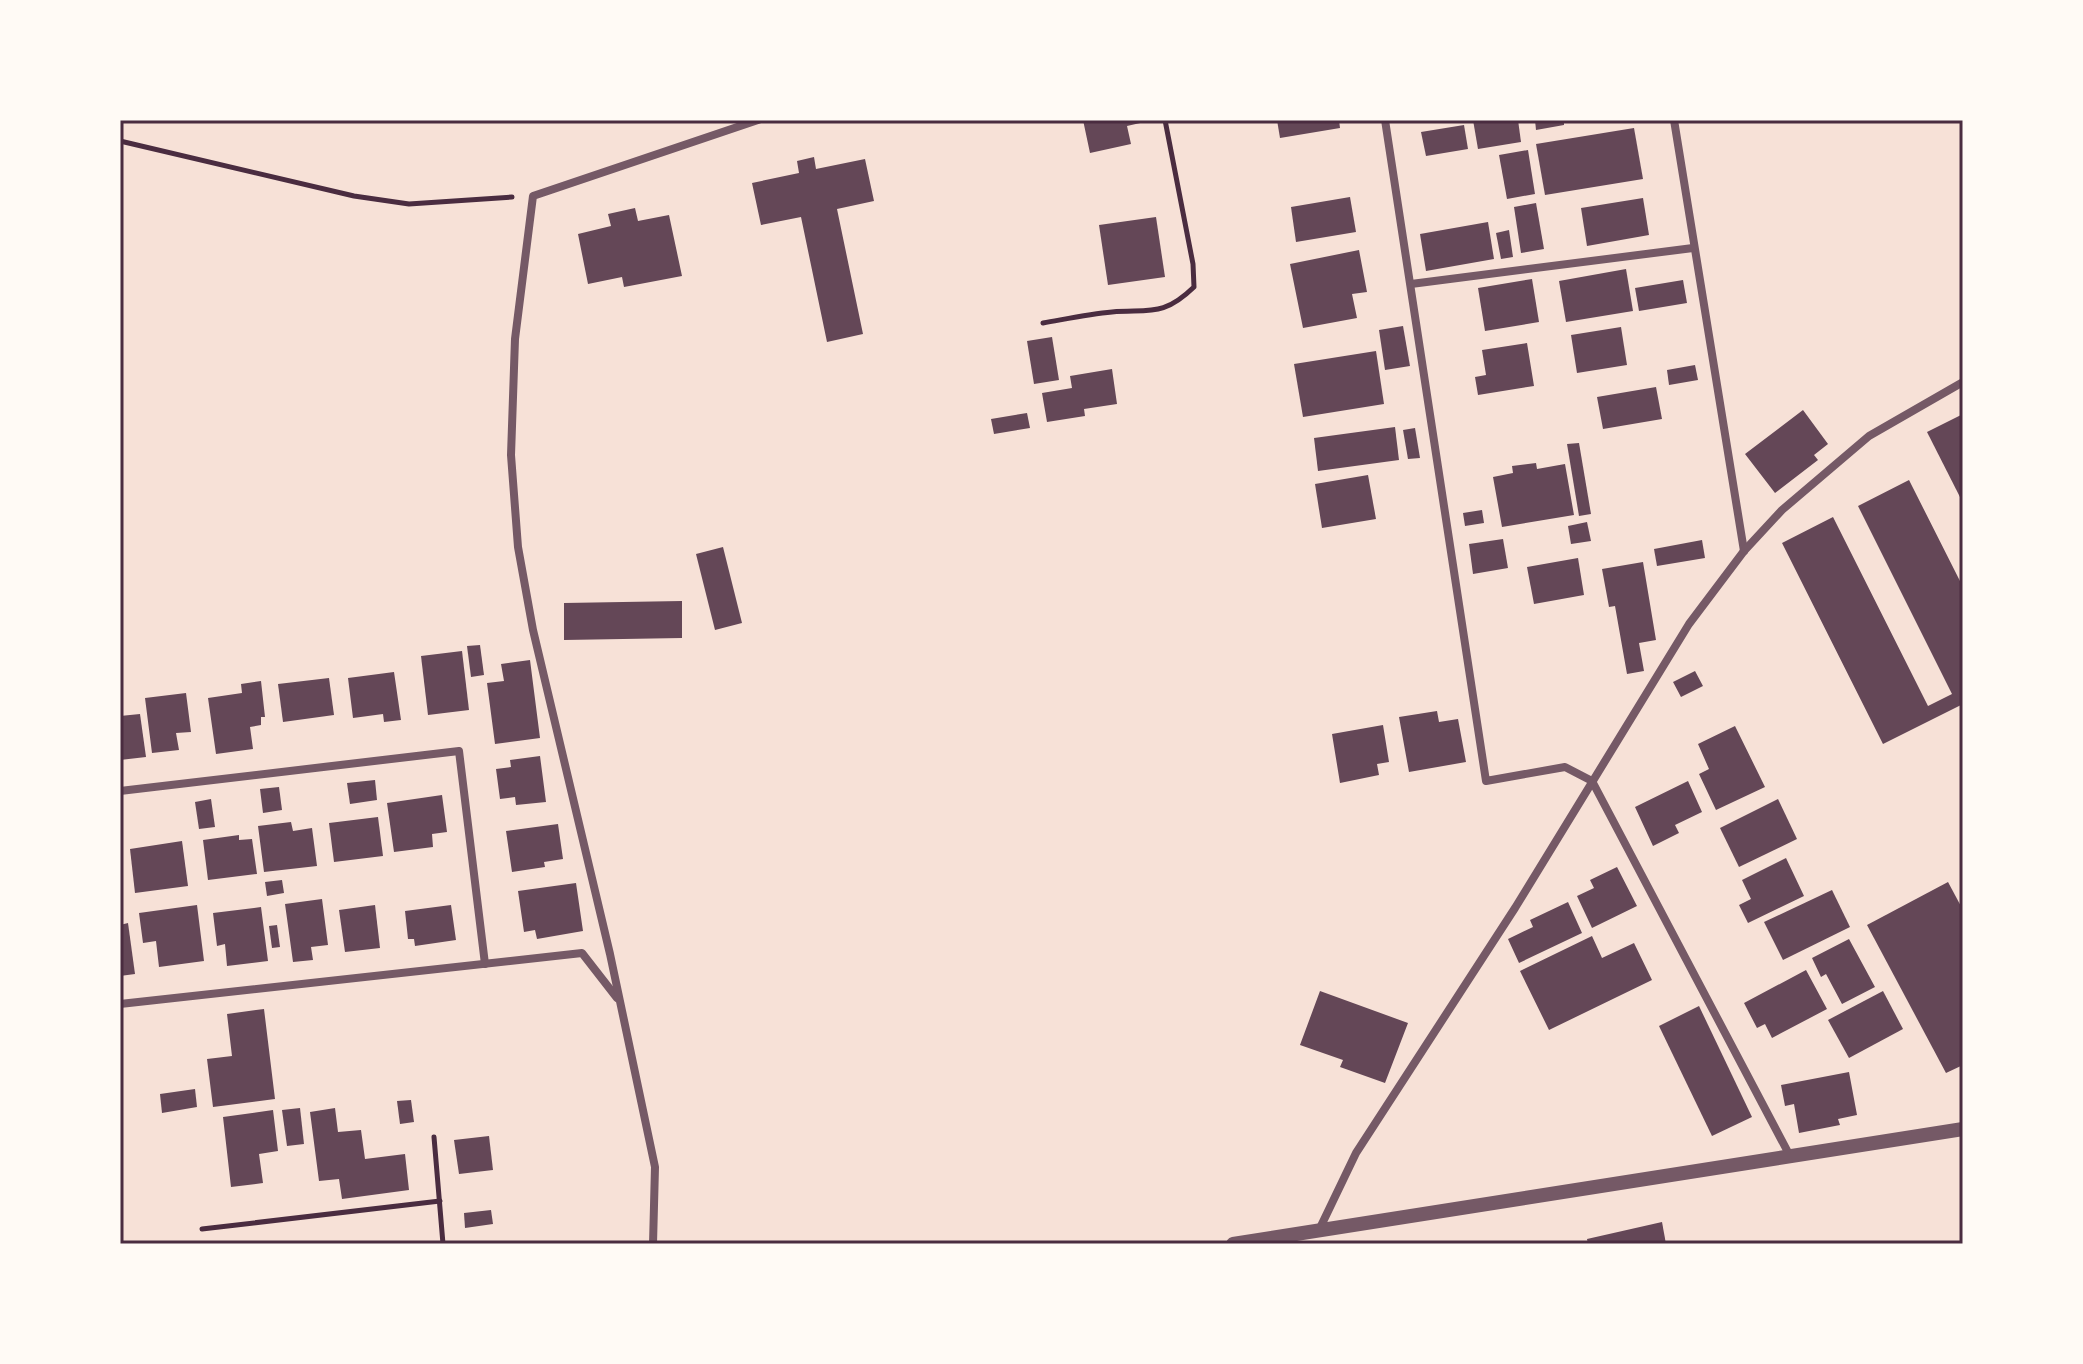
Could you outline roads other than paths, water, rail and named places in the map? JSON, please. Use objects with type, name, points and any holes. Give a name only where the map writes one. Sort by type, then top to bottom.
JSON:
[{"type":"street","points":[[653,1244],[655,1167],[620,1002],[533,630],[518,547],[511,455],[515,339],[533,196],[758,120]]},
{"type":"street","points":[[1385,120],[1486,781],[1565,767],[1592,781],[1790,1156]]},
{"type":"street","points":[[1674,120],[1744,551]]},
{"type":"street","points":[[1411,284],[1693,248]]},
{"type":"street","points":[[1320,1228],[1356,1153],[1689,624],[1744,551],[1782,510],[1869,436],[1963,382]]},
{"type":"street","points":[[120,791],[459,751],[485,964]]},
{"type":"street","points":[[120,1004],[582,953],[620,1002]]},
{"type":"street","points":[[1233,1244],[1963,1129]]}]
